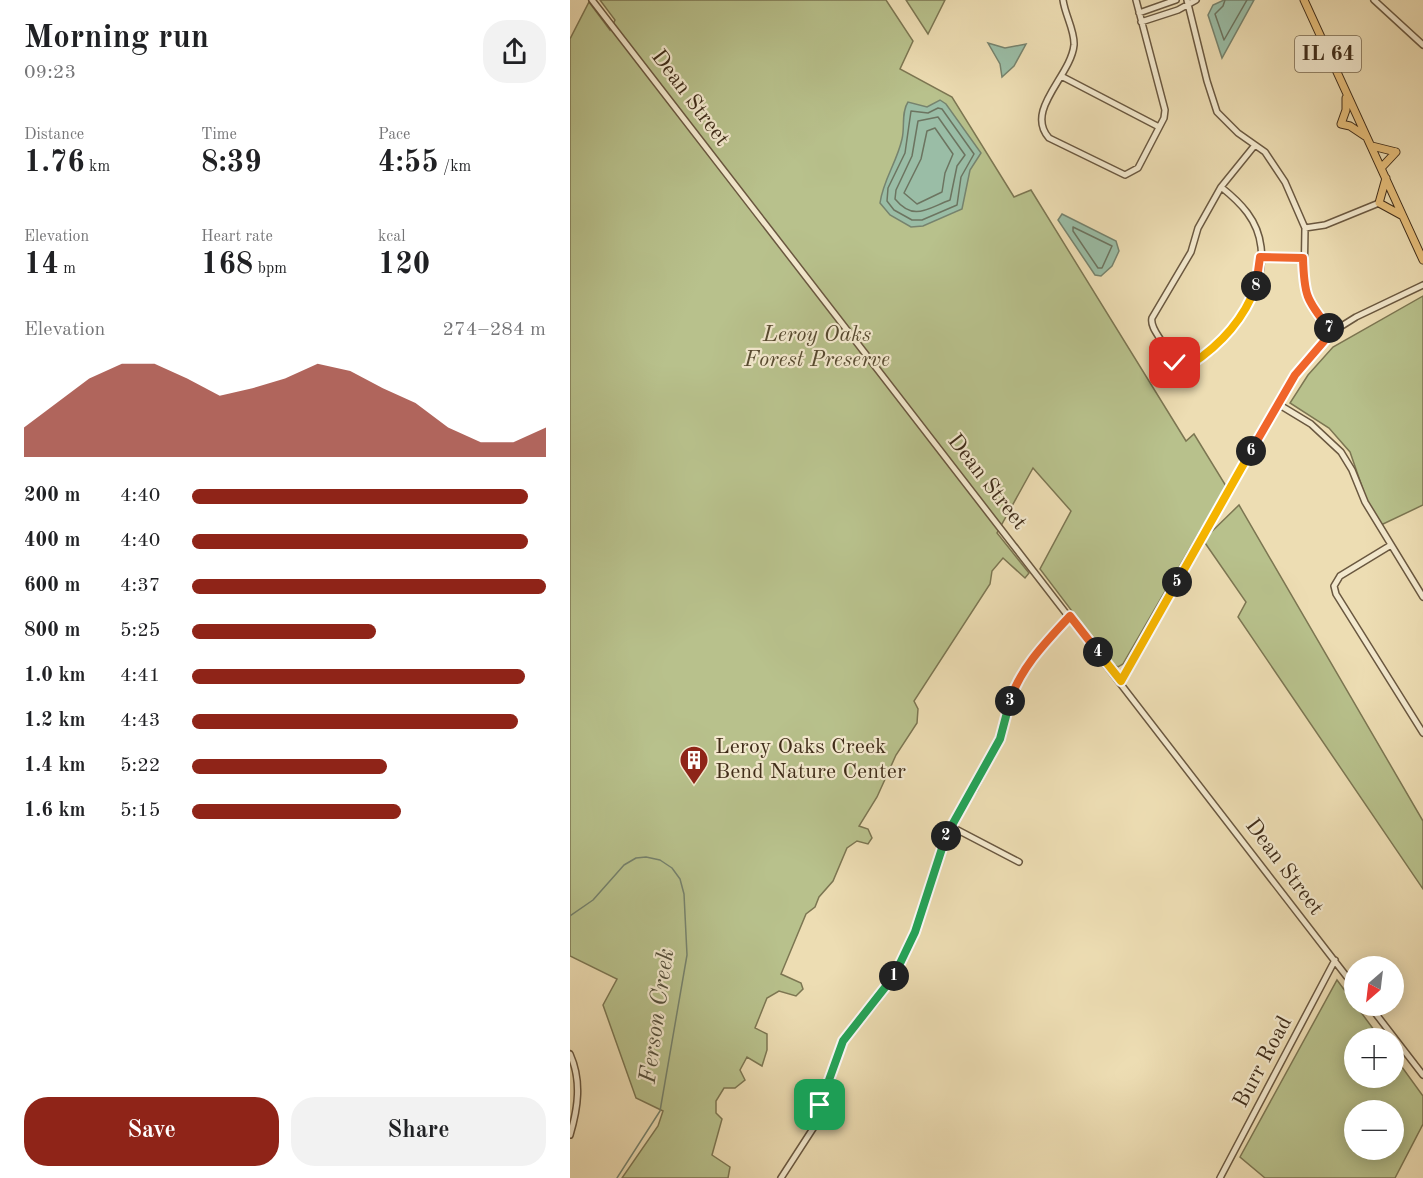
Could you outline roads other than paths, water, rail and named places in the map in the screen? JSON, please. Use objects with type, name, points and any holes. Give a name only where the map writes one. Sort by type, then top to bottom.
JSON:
[{"type":"main road","name":"IL 64","points":[[1304,0],[1423,260]]},
{"type":"main road","points":[[1346,95],[1346,110],[1341,124],[1350,126],[1368,137]]},
{"type":"main road","points":[[1372,146],[1396,152],[1382,167]]},
{"type":"main road","points":[[1386,178],[1379,202],[1403,217]]},
{"type":"street","name":"Dean Street","points":[[592,0],[1121,681],[1344,972]]},
{"type":"street","points":[[1063,0],[1074,47],[1041,115],[1042,130],[1049,138],[1125,175],[1138,168],[1165,110],[1136,0]]},
{"type":"street","points":[[1139,13],[1176,0]]},
{"type":"street","points":[[1141,22],[1178,10],[1188,2],[1196,0]]},
{"type":"street","points":[[1374,0],[1423,45]]},
{"type":"street","points":[[1188,2],[1217,112],[1265,152],[1285,182],[1305,228],[1304,288],[1311,306],[1332,332]]},
{"type":"street","points":[[1061,76],[1159,127]]},
{"type":"street","points":[[1221,188],[1240,202],[1252,219],[1261,247],[1258,278],[1245,309],[1225,337],[1190,365],[1183,367],[1175,363],[1151,323],[1152,318],[1191,252],[1198,228],[1221,188],[1255,145]]},
{"type":"street","points":[[1305,228],[1325,225],[1379,202]]},
{"type":"street","points":[[1260,257],[1303,258]]},
{"type":"street","points":[[1121,681],[1295,375],[1332,332],[1356,317],[1423,285]]},
{"type":"street","points":[[1278,404],[1311,423],[1341,452],[1352,470],[1365,502],[1423,597]]},
{"type":"street","points":[[1391,545],[1340,576],[1334,586],[1336,594],[1423,733]]},
{"type":"street","points":[[781,1178],[814,1127],[843,1041],[876,1002],[899,968],[915,932],[950,826],[975,788],[1000,739],[1014,690],[1038,651],[1070,616]]},
{"type":"street","points":[[950,826],[1019,862]]},
{"type":"street","name":"Burr Road","points":[[1220,1178],[1335,960]]},
{"type":"street","points":[[1377,1016],[1423,1075]]},
{"type":"street","points":[[570,1054],[578,1082],[578,1106],[570,1135]]},
{"type":"water","points":[[1224,0],[1254,0],[1222,58],[1208,15],[1213,5]]},
{"type":"water","points":[[988,43],[1005,48],[1026,44],[1014,66],[1002,77],[1000,64]]},
{"type":"water","points":[[940,100],[946,104],[981,153],[970,170],[962,209],[923,226],[911,227],[890,215],[880,203],[900,147],[908,102],[927,107]]},
{"type":"water","points":[[1062,214],[1116,241],[1119,251],[1112,266],[1101,276],[1095,275],[1058,220]]},
{"type":"waterway","name":"Ferson Creek","points":[[570,916],[593,900],[624,865],[636,858],[646,857],[660,860],[672,868],[680,879],[684,894],[687,955],[660,1111],[617,1178]]},
{"type":"place","name":"Leroy Oaks Creek Bend Nature Center","points":[[694,786]]},
{"type":"park label","name":"Leroy Oaks Forest Preserve","points":[[817,348]]}]
